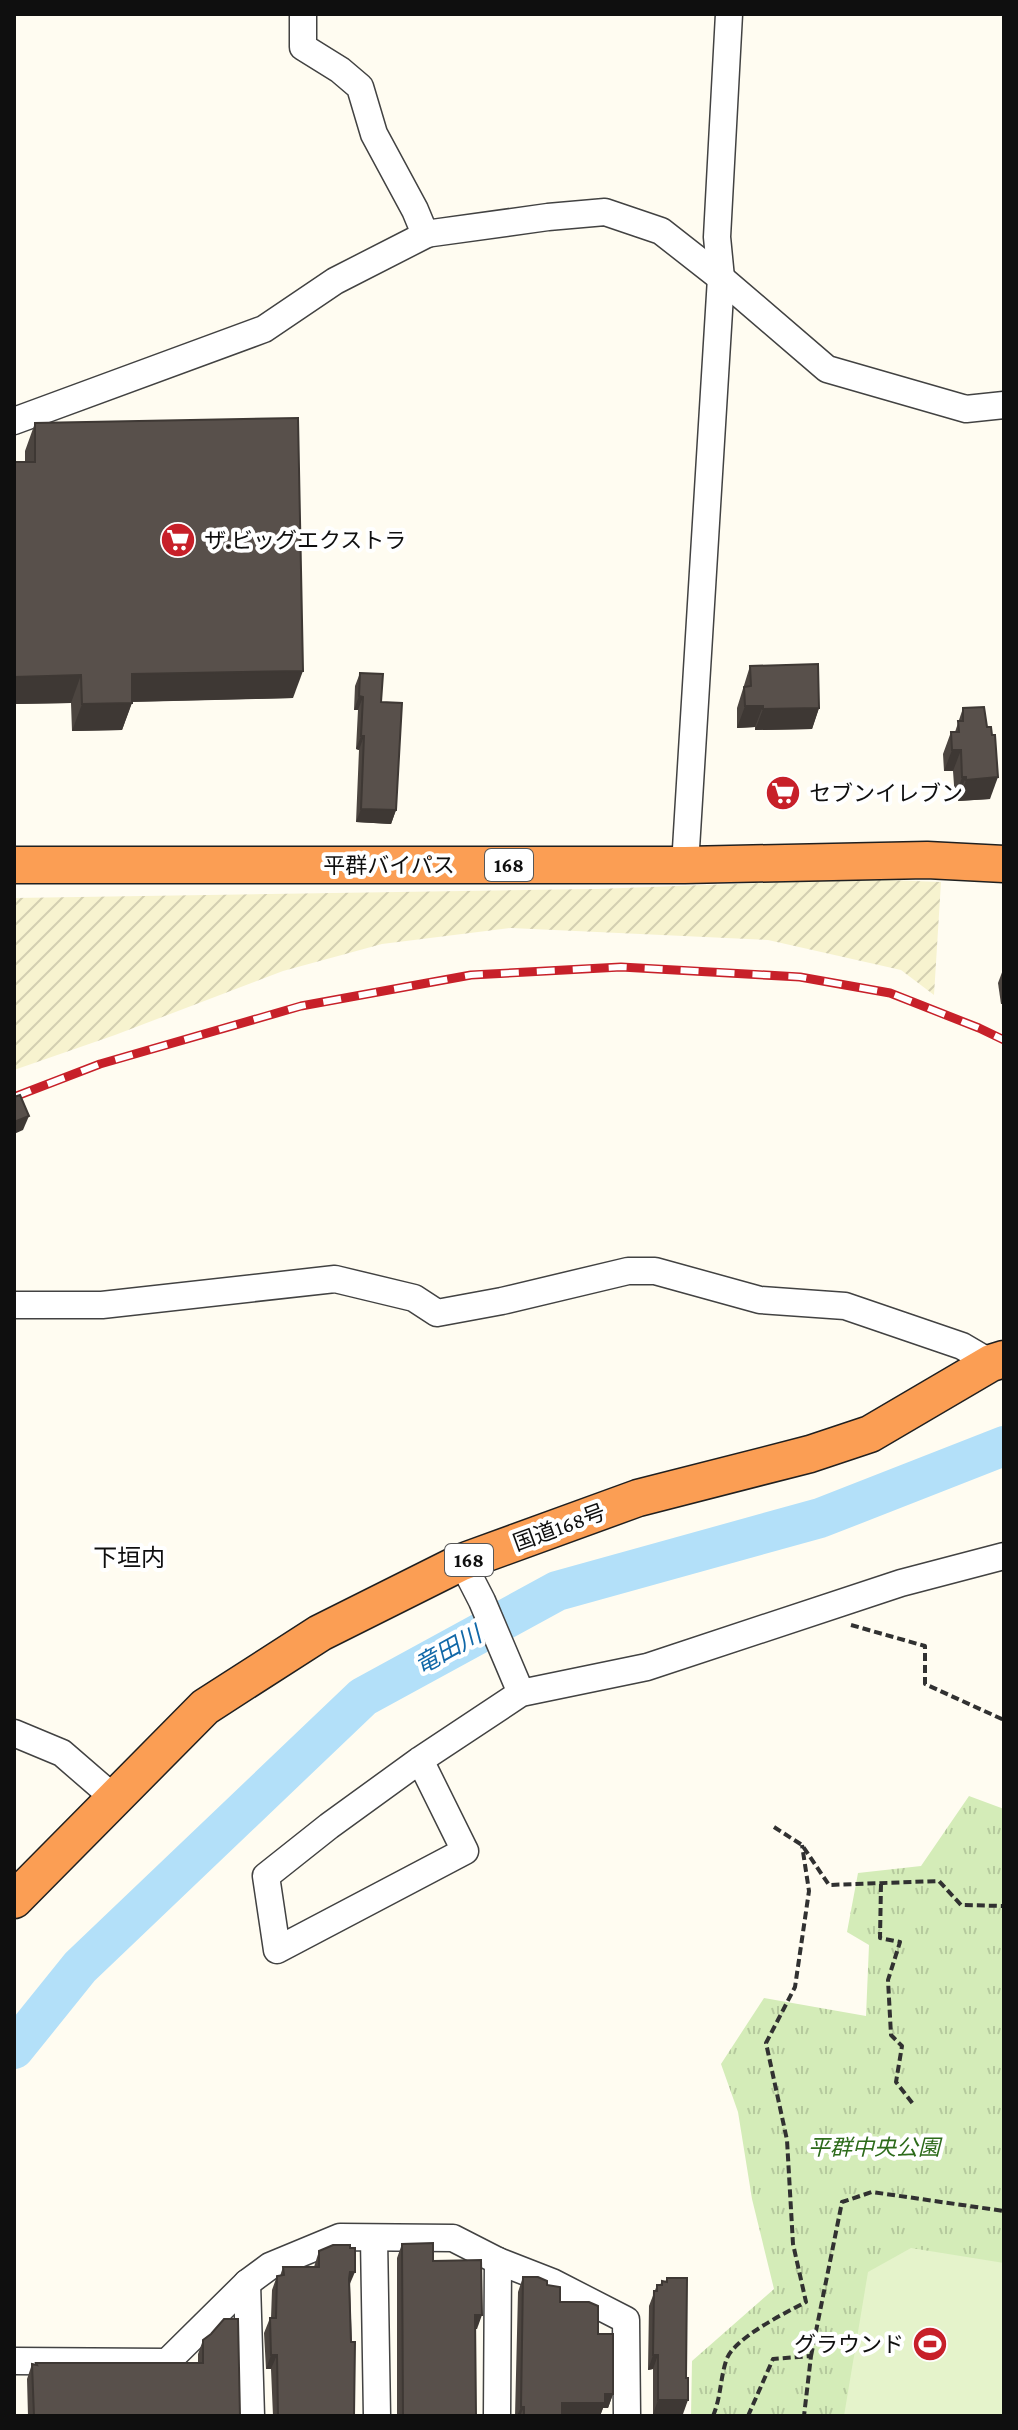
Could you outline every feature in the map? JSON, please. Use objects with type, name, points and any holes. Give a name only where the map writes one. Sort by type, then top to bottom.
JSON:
[{"type":"highway","name":"平群バイパス","points":[[14,865],[685,865],[927,860],[1004,864]]},
{"type":"highway","name":"国道168号","points":[[14,1900],[205,1707],[320,1633],[462,1562],[638,1498],[810,1454],[870,1434],[998,1361]]},
{"type":"street","points":[[303,14],[303,47],[340,70],[360,87],[374,134],[427,234]]},
{"type":"street","points":[[685,865],[721,278],[717,237],[729,14]]},
{"type":"street","points":[[14,421],[264,329],[335,281],[427,234],[605,212],[661,231],[827,369],[966,409],[1004,405]]},
{"type":"street","points":[[14,1305],[102,1305],[335,1279],[414,1298],[437,1313],[628,1271],[655,1271],[760,1300],[845,1306],[998,1361]]},
{"type":"street","points":[[420,1760],[465,1851],[277,1950],[266,1876],[420,1760],[521,1693],[647,1667],[901,1583],[1004,1556]]},
{"type":"street","points":[[462,1562],[521,1693]]},
{"type":"street","points":[[14,1733],[62,1753],[114,1798]]},
{"type":"street","points":[[14,2361],[167,2362],[247,2283],[270,2266],[340,2237],[453,2238],[498,2261],[552,2282],[626,2320],[627,2416]]},
{"type":"street","points":[[374,2238],[377,2416]]},
{"type":"street","points":[[497,2416],[498,2261]]},
{"type":"street","points":[[247,2283],[251,2416]]},
{"type":"path","points":[[811,1614],[925,1646],[925,1684],[1004,1720]]},
{"type":"path","points":[[774,1827],[802,1845],[829,1885],[939,1881],[961,1905],[1004,1906]]},
{"type":"path","points":[[713,2416],[720,2398],[726,2357],[754,2330],[806,2302],[793,2244],[787,2140],[766,2043],[795,1987],[809,1891],[802,1845]]},
{"type":"path","points":[[881,1884],[880,1938],[900,1942],[888,1980],[891,2035],[902,2046],[896,2082],[913,2104]]},
{"type":"path","points":[[804,2416],[811,2356],[842,2202],[872,2192],[1004,2211]]},
{"type":"path","points":[[748,2416],[773,2359],[811,2356]]},
{"type":"shaded area","points":[[860,879],[941,882],[934,995],[901,970],[768,940],[511,928],[382,944],[283,971],[14,1070],[14,898],[597,889]]},
{"type":"green space","name":"平群中央公園","points":[[969,1796],[1004,1809],[1004,2416],[691,2416],[692,2361],[774,2289],[752,2199],[738,2112],[721,2064],[764,1998],[866,2016],[869,1945],[847,1932],[858,1873],[921,1866]]},
{"type":"green space","name":"グラウンド","points":[[911,2248],[1004,2263],[1004,2416],[844,2416],[868,2272]]},
{"type":"building","points":[[298,418],[303,671],[132,674],[132,703],[82,704],[81,675],[14,677],[14,462],[35,462],[35,423]]},
{"type":"building","points":[[818,664],[819,708],[763,709],[763,706],[745,706],[744,687],[751,686],[750,666]]},
{"type":"building","points":[[360,673],[383,674],[381,702],[402,703],[396,810],[361,809],[364,736],[361,736],[363,697],[359,696]]},
{"type":"building","points":[[984,707],[987,727],[991,727],[992,735],[995,735],[998,777],[966,780],[962,777],[961,750],[952,750],[951,732],[959,732],[958,721],[963,721],[963,708]]},
{"type":"building","points":[[20,1095],[29,1116],[14,1122],[14,1097]]},
{"type":"building","points":[[433,2243],[433,2261],[481,2260],[482,2315],[475,2315],[476,2416],[403,2416],[402,2244]]},
{"type":"building","points":[[333,2245],[355,2248],[355,2272],[350,2272],[349,2279],[351,2342],[355,2342],[354,2416],[278,2416],[277,2355],[271,2355],[270,2318],[276,2318],[277,2276],[284,2275],[283,2267],[319,2267],[319,2251]]},
{"type":"building","points":[[523,2277],[538,2277],[547,2281],[547,2285],[560,2287],[560,2302],[589,2302],[598,2306],[598,2334],[613,2334],[613,2394],[605,2394],[605,2403],[562,2403],[562,2416],[524,2416],[524,2407],[521,2407]]},
{"type":"building","points":[[667,2278],[687,2278],[688,2400],[658,2400],[658,2355],[653,2355],[654,2291],[657,2291],[657,2285],[662,2285],[662,2281],[667,2282]]},
{"type":"building","points":[[224,2319],[238,2319],[240,2416],[34,2416],[32,2364],[203,2363],[203,2340]]},
{"type":"waterway","name":"竜田川","points":[[14,2049],[80,1967],[363,1697],[557,1591],[820,1518],[1004,1446]]},
{"type":"railway","points":[[14,1097],[100,1064],[301,1006],[471,975],[621,967],[800,977],[890,993],[1004,1040]]},
{"type":"place","name":"ザ.ビッグエクストラ","points":[[178,540]]},
{"type":"place","name":"セブンイレブン","points":[[783,793]]},
{"type":"place","name":"グラウンド","points":[[930,2344]]},
{"type":"district","name":"下垣内","points":[[129,1558]]}]
